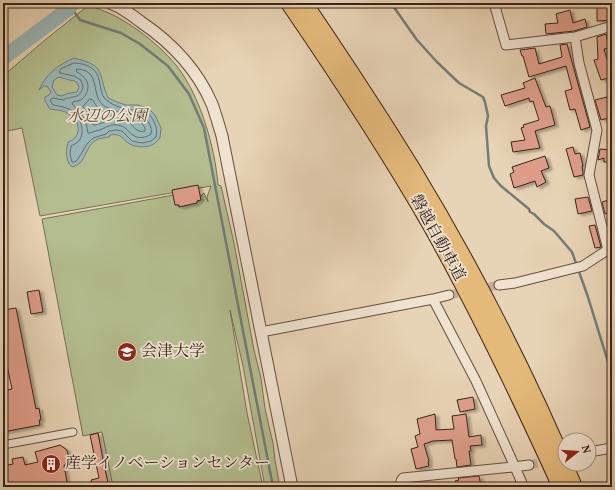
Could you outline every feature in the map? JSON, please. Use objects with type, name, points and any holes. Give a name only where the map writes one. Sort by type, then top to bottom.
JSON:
[{"type":"highway","name":"磐越自動車道","points":[[289,3],[338,75],[432,227],[520,397],[561,487]]},
{"type":"highway","name":"磐越自動車道","points":[[304,3],[389,132],[446,227],[506,340],[558,448],[574,487]]},
{"type":"street","points":[[110,3],[129,14],[167,41],[192,69],[212,105],[222,136],[292,487]]},
{"type":"street","points":[[494,3],[506,45],[575,37],[612,26]]},
{"type":"street","points":[[499,285],[515,283],[583,266],[610,248],[589,175],[597,130],[579,63],[575,37]]},
{"type":"street","points":[[261,332],[449,295]]},
{"type":"street","points":[[433,299],[476,381],[522,483],[522,487]]},
{"type":"street","points":[[3,445],[72,432]]},
{"type":"street","points":[[597,451],[612,448]]},
{"type":"street","points":[[401,487],[401,481],[403,478],[529,465]]},
{"type":"green space","name":"会津大学","points":[[89,5],[125,22],[141,32],[156,45],[170,58],[185,77],[199,106],[210,138],[214,154],[218,185],[221,186],[234,243],[254,350],[261,378],[265,409],[273,443],[280,487],[265,487],[243,366],[230,310],[247,413],[263,487],[113,487],[102,432],[83,436],[42,219],[196,191],[199,198],[204,193],[208,202],[207,197],[211,186],[40,216],[22,128],[3,132],[3,76]]},
{"type":"water","points":[[74,58],[92,64],[96,67],[101,76],[108,98],[126,105],[138,105],[149,109],[155,115],[161,128],[160,138],[155,143],[147,147],[130,144],[117,135],[110,135],[109,137],[97,139],[89,147],[83,159],[77,165],[72,167],[67,159],[67,148],[68,142],[73,140],[78,133],[78,125],[73,117],[67,113],[60,110],[50,109],[45,101],[45,97],[51,92],[47,86],[44,86],[39,90],[49,75],[68,60]],"holes":[[[59,77],[76,82],[79,87],[77,92],[62,96],[57,95],[52,87],[54,80]]]},
{"type":"building","points":[[597,3],[612,3],[612,20],[597,21]]},
{"type":"building","points":[[570,10],[573,23],[585,19],[587,27],[574,31],[546,34],[545,24],[558,23],[556,14]]},
{"type":"building","points":[[606,34],[609,48],[604,49],[612,77],[601,80],[594,60],[598,59],[597,37]]},
{"type":"building","points":[[567,44],[590,127],[581,130],[575,109],[570,110],[565,91],[572,89],[566,66],[529,77],[520,50],[535,48],[539,64],[562,57],[560,45]]},
{"type":"building","points":[[535,78],[546,107],[550,106],[555,125],[535,131],[540,148],[513,152],[511,142],[525,140],[521,128],[524,127],[523,125],[539,120],[533,101],[530,102],[529,98],[505,106],[501,95],[525,88],[523,83]]},
{"type":"building","points":[[607,97],[610,108],[612,108],[612,117],[601,120],[595,100]]},
{"type":"building","points":[[573,147],[575,154],[580,153],[583,166],[583,175],[574,177],[566,149]]},
{"type":"building","points":[[600,149],[612,150],[612,162],[604,162],[604,158],[598,160]]},
{"type":"building","points":[[545,156],[549,168],[541,171],[546,182],[537,187],[535,181],[514,188],[510,174],[514,172],[512,167]]},
{"type":"building","points":[[198,185],[201,200],[197,201],[197,203],[179,207],[179,205],[175,205],[172,190]]},
{"type":"building","points":[[588,197],[592,211],[578,214],[575,199]]},
{"type":"building","points":[[612,199],[612,212],[605,214],[602,202]]},
{"type":"building","points":[[595,225],[601,247],[595,248],[589,226]]},
{"type":"building","points":[[39,290],[43,312],[31,314],[27,292]]},
{"type":"building","points":[[16,308],[36,409],[39,408],[41,420],[39,420],[40,425],[3,432],[3,391],[12,389],[3,347],[3,310]]},
{"type":"building","points":[[473,397],[475,409],[460,412],[457,400]]},
{"type":"building","points":[[435,414],[436,430],[454,429],[452,416],[466,414],[469,437],[481,435],[482,445],[470,446],[471,451],[469,451],[471,465],[457,467],[452,440],[433,441],[424,444],[429,466],[416,469],[411,449],[418,447],[415,436],[420,434],[417,419]]},
{"type":"building","points":[[98,433],[109,487],[93,487],[91,480],[99,478],[90,435]]},
{"type":"building","points":[[60,445],[67,450],[69,459],[64,466],[68,487],[3,487],[3,466],[13,464],[12,459],[23,457],[25,465],[38,462],[35,452]]},
{"type":"building","points":[[479,476],[481,487],[457,487],[455,481],[459,480],[458,478]]},
{"type":"waterway","points":[[3,58],[67,10],[73,3]]},
{"type":"waterway","points":[[391,3],[417,40],[437,62],[459,83],[483,97],[488,116],[486,126],[489,166],[494,178],[501,186],[529,209],[530,212],[554,231],[572,252],[588,297],[612,375]]},
{"type":"waterway","points":[[70,6],[80,20],[121,33],[140,44],[168,66],[189,94],[204,128],[273,487]]},
{"type":"tunnel","points":[[449,295],[499,285]]},
{"type":"tunnel","points":[[529,465],[552,460]]},
{"type":"place","name":"会津大学","points":[[127,352]]},
{"type":"place","name":"産学イノベーションセンター","points":[[51,464]]},
{"type":"park label","name":"水辺の公園","points":[[107,117]]}]
